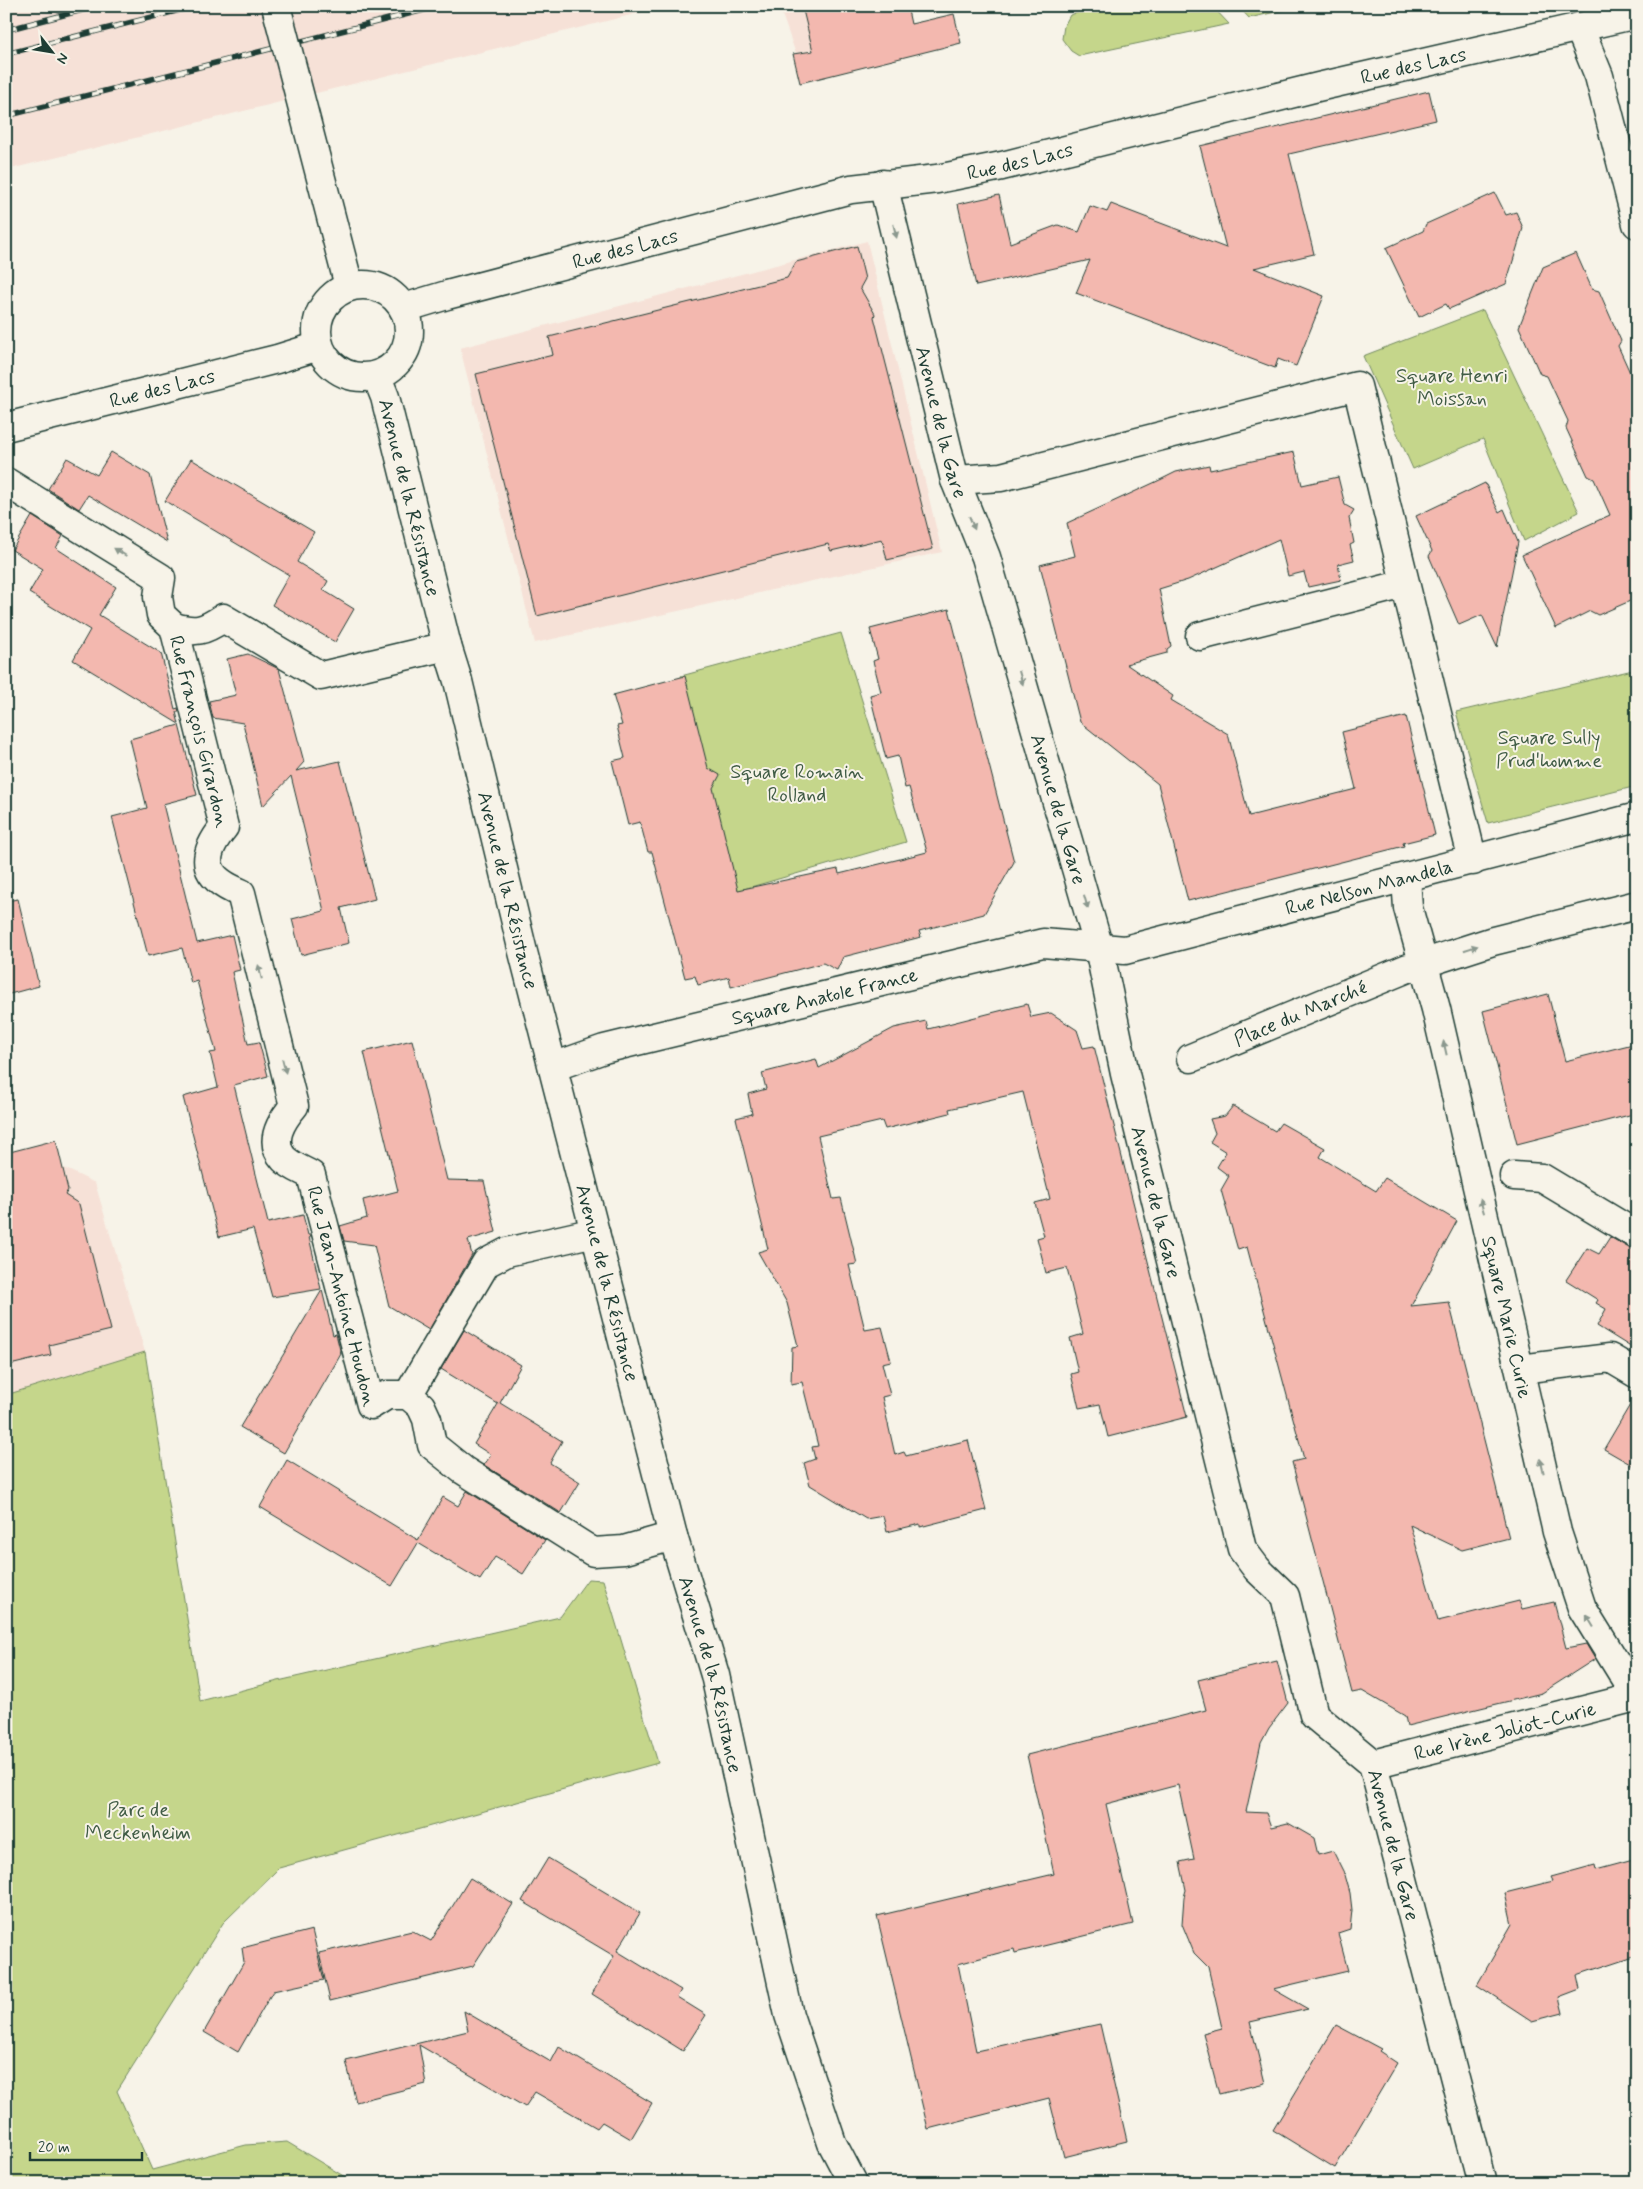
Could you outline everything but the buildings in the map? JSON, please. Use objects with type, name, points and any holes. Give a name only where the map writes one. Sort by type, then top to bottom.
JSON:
[{"type":"street","points":[[276,6],[349,286]]},
{"type":"street","name":"Rue des Lacs","points":[[404,308],[742,216],[851,189],[936,179],[1002,166],[1318,86],[1637,14]]},
{"type":"street","points":[[1579,27],[1599,76],[1637,224]]},
{"type":"street","name":"Avenue de la Gare","points":[[883,184],[955,480],[986,557],[1099,948],[1125,1074],[1242,1549],[1257,1569],[1285,1596],[1314,1715],[1373,1764],[1482,2183]]},
{"type":"street","points":[[365,284],[381,287],[394,296],[404,308],[409,324],[409,338],[405,351],[398,362],[377,376],[360,377],[346,374],[334,367],[325,358],[319,346],[316,331],[318,316],[326,303],[336,293],[349,286],[365,284]]},
{"type":"street","name":"Rue des Lacs","points":[[6,428],[277,359],[319,346]]},
{"type":"street","name":"Avenue de la Résistance","points":[[377,376],[385,397],[595,1232],[674,1536],[715,1675],[789,2015],[832,2143],[853,2183]]},
{"type":"street","points":[[955,480],[1001,476],[1357,386],[1473,860]]},
{"type":"street","name":"Rue François Girardon","points":[[6,482],[162,578],[158,597],[161,615],[174,627],[224,827],[212,841],[208,858],[212,875],[224,886],[241,893],[272,1019]]},
{"type":"street","points":[[1200,636],[1405,584]]},
{"type":"street","points":[[174,627],[190,631],[207,628],[223,618],[321,676],[447,646]]},
{"type":"street","name":"Rue Nelson Mandela","points":[[1099,948],[1125,950],[1637,817]]},
{"type":"street","name":"Square Marie Curie","points":[[1406,878],[1416,966],[1520,1369],[1557,1532],[1582,1608],[1614,1663],[1637,1697]]},
{"type":"street","points":[[1416,966],[1493,941],[1637,905]]},
{"type":"street","name":"Square Anatole France","points":[[553,1066],[604,1049],[1043,943],[1099,948]]},
{"type":"street","name":"Place du Marché","points":[[1191,1058],[1416,966]]},
{"type":"street","name":"Rue Jean-Antoine Houdon","points":[[272,1019],[294,1106],[281,1120],[277,1132],[278,1147],[282,1158],[311,1175],[371,1405],[387,1394],[408,1395],[421,1406],[432,1445],[463,1470],[593,1552],[624,1550],[674,1536]]},
{"type":"street","points":[[1514,1176],[1542,1178],[1637,1234]]},
{"type":"street","points":[[408,1395],[486,1263],[508,1252],[595,1232]]},
{"type":"street","points":[[1520,1369],[1610,1358],[1637,1374]]},
{"type":"street","name":"Rue Irène Joliot-Curie","points":[[1373,1764],[1637,1697]]},
{"type":"shaded area","points":[[6,6],[667,6],[6,170]]},
{"type":"shaded area","points":[[779,6],[907,6],[909,16],[850,40],[796,54]]},
{"type":"shaded area","points":[[867,241],[942,552],[535,643],[460,348]]},
{"type":"shaded area","points":[[56,1140],[62,1167],[95,1183],[145,1352],[6,1395],[6,1153],[10,1155],[13,1151]]},
{"type":"green space","points":[[1101,6],[1212,6],[1229,24],[1079,56],[1071,51],[1062,39],[1064,26],[1070,15]]},
{"type":"green space","points":[[1238,6],[1302,6],[1249,18]]},
{"type":"green space","name":"Square Henri Moissan","points":[[1483,310],[1579,512],[1524,541],[1483,439],[1413,469],[1363,356]]},
{"type":"green space","name":"Square Romain Rolland","points":[[841,633],[906,842],[737,891],[681,676]]},
{"type":"green space","name":"Square Sully Prud'homme","points":[[1637,669],[1637,786],[1488,823],[1456,712]]},
{"type":"green space","name":"Parc de Meckenheim","points":[[145,1352],[200,1701],[278,1681],[560,1617],[588,1579],[603,1580],[658,1763],[279,1868],[223,1923],[117,2091],[152,2170],[246,2145],[287,2142],[355,2183],[6,2183],[6,1395]]},
{"type":"railway","points":[[6,30],[98,6]]},
{"type":"railway","points":[[6,54],[196,6]]},
{"type":"railway","points":[[6,116],[440,6]]}]
